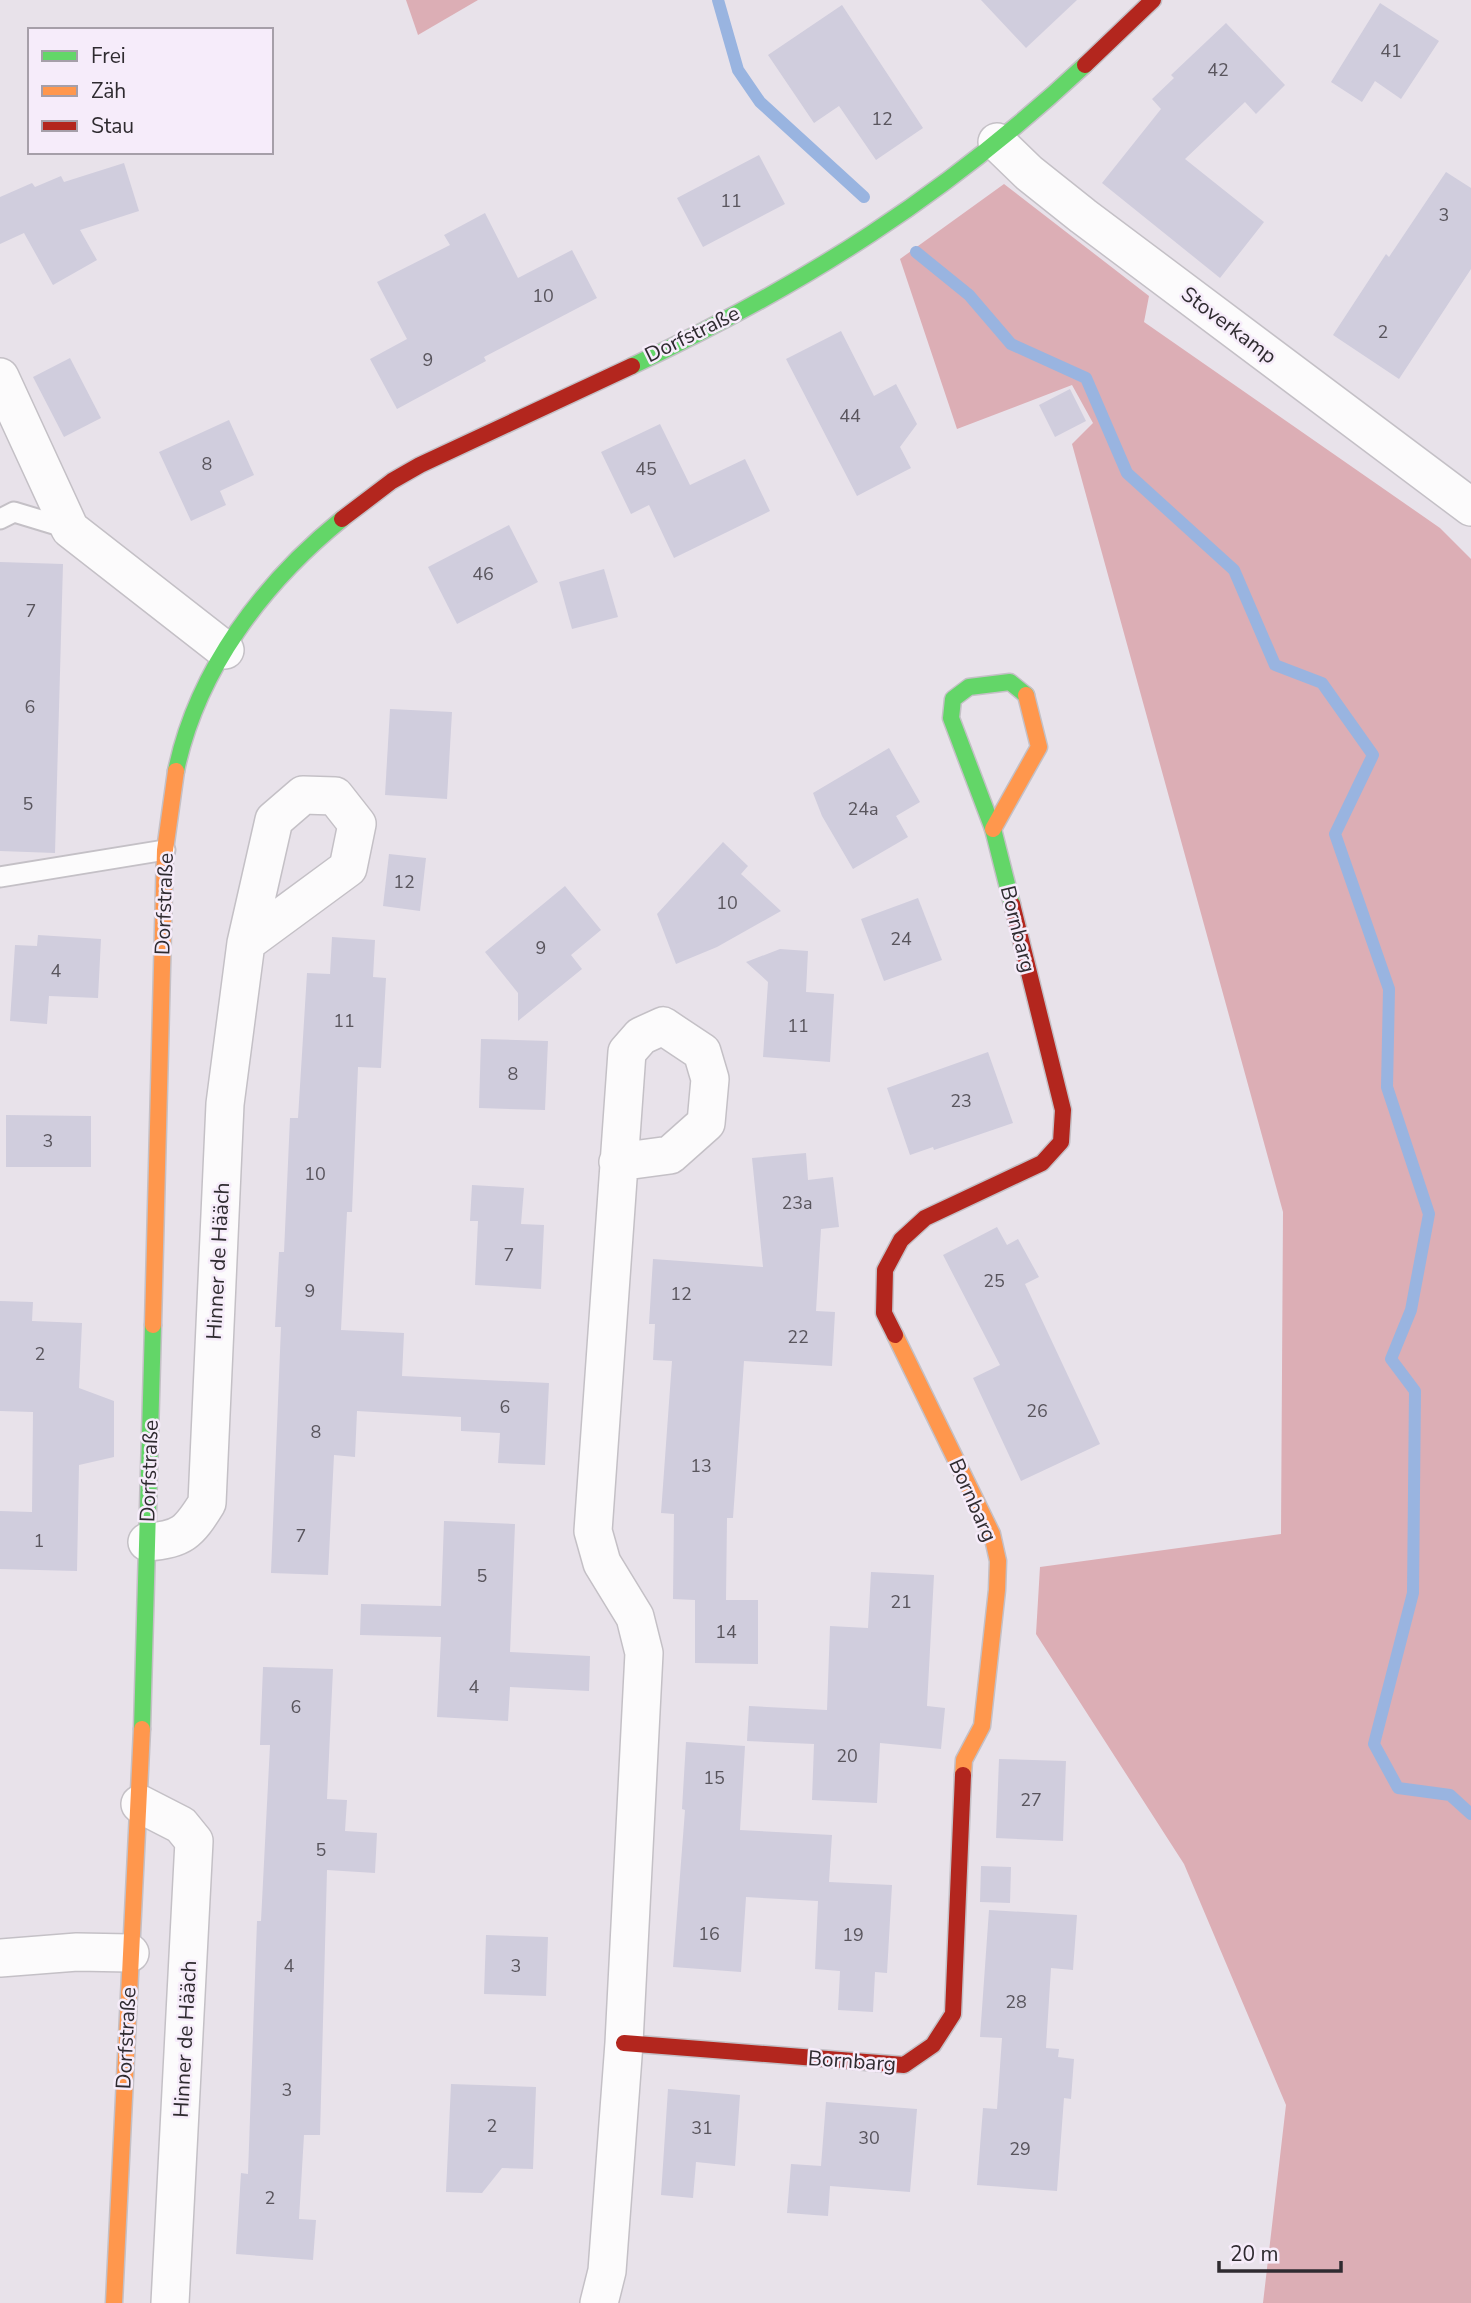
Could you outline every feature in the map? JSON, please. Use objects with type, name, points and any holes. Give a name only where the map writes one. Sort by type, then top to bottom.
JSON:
[{"type":"street","name":"Dorfstraße","points":[[114,2303],[130,1953],[140,1804],[165,850],[176,768],[196,705],[225,650],[265,595],[310,547],[392,481],[732,315],[836,258],[906,211],[997,142],[1153,0]]},
{"type":"street","name":"Stoverkamp","points":[[997,142],[1029,173],[1083,216],[1469,502]]},
{"type":"street","points":[[0,377],[70,529],[225,650]]},
{"type":"street","name":"Bornbarg","points":[[624,2043],[904,2065],[922,2057],[940,2041],[953,2014],[964,1760],[982,1726],[998,1561],[992,1534],[884,1312],[885,1270],[901,1240],[925,1218],[1042,1163],[1061,1142],[1063,1110],[993,829],[951,718],[953,699],[969,687],[1010,682],[1026,694],[1039,747],[993,829]]},
{"type":"street","name":"Hinner de Hääch","points":[[147,1542],[172,1541],[192,1527],[207,1503],[225,1104],[246,943]]},
{"type":"street","points":[[599,2303],[607,2271],[624,2043],[645,1653],[635,1617],[602,1563],[593,1531],[618,1162]]},
{"type":"street","name":"Hinner de Hääch","points":[[140,1804],[181,1825],[194,1841],[170,2303]]},
{"type":"street","points":[[0,1958],[77,1952],[130,1953]]},
{"type":"lane","points":[[0,519],[14,512],[70,529]]},
{"type":"lane","points":[[0,877],[165,850]]},
{"type":"shaded area","points":[[406,0],[478,0],[418,35]]},
{"type":"shaded area","points":[[1004,184],[1149,296],[1144,322],[1440,528],[1471,559],[1471,2303],[1263,2303],[1286,2105],[1184,1864],[1036,1634],[1040,1567],[1281,1534],[1283,1212],[1072,444],[1093,423],[1072,385],[957,429],[900,259]]},
{"type":"building","points":[[981,0],[1077,0],[1026,48]]},
{"type":"building","points":[[1380,3],[1439,41],[1401,99],[1375,81],[1362,102],[1331,82]]},
{"type":"building","points":[[842,5],[923,128],[876,160],[839,106],[814,123],[768,55]]},
{"type":"building","points":[[1226,23],[1285,85],[1256,114],[1245,102],[1185,159],[1264,222],[1220,278],[1102,183],[1161,109],[1152,99],[1174,78],[1171,75]]},
{"type":"building","points":[[759,155],[785,204],[703,247],[677,198]]},
{"type":"building","points":[[124,163],[139,211],[80,230],[97,260],[53,285],[24,233],[0,244],[0,197],[32,183],[35,187],[61,176],[64,182]]},
{"type":"building","points":[[1446,172],[1471,188],[1471,269],[1399,379],[1333,335],[1386,254],[1389,257]]},
{"type":"building","points":[[485,213],[518,278],[572,250],[597,298],[484,357],[486,361],[397,409],[370,359],[407,339],[377,282],[450,245],[444,235]]},
{"type":"building","points":[[841,331],[874,396],[896,384],[917,424],[900,447],[911,468],[857,496],[786,359]]},
{"type":"building","points":[[70,358],[101,418],[64,437],[33,377]]},
{"type":"building","points":[[1070,389],[1086,421],[1055,437],[1039,405]]},
{"type":"building","points":[[229,420],[254,475],[220,491],[226,505],[191,521],[159,452]]},
{"type":"building","points":[[660,424],[690,485],[745,459],[770,511],[674,558],[649,505],[631,514],[601,452]]},
{"type":"building","points":[[509,525],[538,582],[457,624],[428,567]]},
{"type":"building","points":[[0,562],[63,564],[55,853],[0,851]]},
{"type":"building","points":[[604,569],[618,617],[572,629],[559,582]]},
{"type":"building","points":[[390,709],[452,712],[447,799],[385,795]]},
{"type":"building","points":[[889,748],[920,802],[896,816],[908,837],[853,869],[822,816],[813,793]]},
{"type":"building","points":[[723,842],[748,866],[741,874],[781,911],[717,947],[676,964],[657,914]]},
{"type":"building","points":[[389,854],[426,858],[420,911],[383,906]]},
{"type":"building","points":[[565,886],[601,930],[571,955],[582,969],[518,1021],[518,993],[485,952]]},
{"type":"building","points":[[918,898],[942,960],[884,981],[861,919]]},
{"type":"building","points":[[38,935],[101,939],[98,998],[49,996],[47,1024],[10,1021],[15,945],[37,946]]},
{"type":"building","points":[[332,937],[375,940],[373,977],[386,978],[381,1068],[358,1067],[352,1212],[347,1212],[341,1330],[404,1333],[402,1376],[549,1383],[545,1465],[498,1463],[500,1433],[461,1431],[461,1417],[357,1411],[355,1457],[334,1455],[328,1575],[271,1573],[281,1327],[275,1327],[279,1252],[284,1252],[290,1118],[298,1118],[307,973],[330,974]]},
{"type":"building","points":[[780,949],[808,951],[806,992],[834,994],[830,1062],[763,1057],[768,982],[746,962]]},
{"type":"building","points":[[481,1039],[548,1041],[545,1110],[479,1108]]},
{"type":"building","points":[[988,1052],[1013,1123],[934,1150],[933,1147],[910,1155],[887,1088]]},
{"type":"building","points":[[6,1115],[91,1116],[91,1167],[6,1167]]},
{"type":"building","points":[[806,1153],[808,1180],[833,1177],[839,1227],[821,1229],[816,1311],[835,1312],[832,1366],[744,1361],[733,1518],[727,1518],[726,1600],[758,1600],[758,1664],[695,1663],[695,1600],[673,1599],[674,1514],[661,1513],[672,1361],[653,1360],[655,1324],[649,1324],[653,1259],[763,1267],[752,1158]]},
{"type":"building","points":[[472,1185],[524,1188],[521,1224],[544,1225],[541,1289],[475,1285],[478,1221],[470,1221]]},
{"type":"building","points":[[997,1227],[1007,1245],[1018,1239],[1039,1277],[1025,1284],[1100,1444],[1021,1481],[973,1378],[1000,1365],[943,1255]]},
{"type":"building","points":[[0,1301],[33,1302],[32,1321],[82,1323],[79,1388],[114,1401],[114,1457],[79,1465],[77,1571],[0,1569],[0,1511],[32,1512],[33,1412],[0,1411]]},
{"type":"building","points":[[444,1521],[515,1524],[510,1652],[590,1656],[589,1691],[510,1687],[508,1721],[437,1717],[441,1637],[360,1635],[361,1604],[441,1606]]},
{"type":"building","points":[[871,1572],[934,1575],[927,1706],[945,1708],[941,1749],[880,1743],[877,1803],[812,1800],[814,1744],[747,1741],[749,1706],[827,1710],[830,1626],[868,1628]]},
{"type":"building","points":[[263,1667],[333,1669],[327,1799],[347,1800],[345,1831],[377,1833],[375,1873],[327,1870],[320,2135],[304,2135],[299,2219],[316,2220],[313,2260],[236,2254],[241,2173],[248,2174],[257,1921],[261,1921],[270,1745],[260,1745]]},
{"type":"building","points":[[686,1742],[745,1746],[740,1830],[832,1835],[829,1882],[892,1885],[887,1973],[875,1972],[873,2012],[838,2010],[840,1971],[815,1969],[818,1901],[746,1897],[741,1972],[673,1967],[685,1810],[682,1809]]},
{"type":"building","points":[[999,1759],[1066,1761],[1063,1841],[996,1838]]},
{"type":"building","points":[[981,1866],[1011,1867],[1010,1903],[980,1902]]},
{"type":"building","points":[[989,1910],[1077,1915],[1073,1970],[1051,1968],[1046,2048],[1059,2049],[1058,2057],[1074,2059],[1071,2099],[1064,2098],[1057,2191],[977,2185],[983,2108],[997,2109],[1002,2038],[980,2037]]},
{"type":"building","points":[[486,1935],[548,1937],[546,1996],[484,1994]]},
{"type":"building","points":[[451,2084],[536,2087],[533,2169],[502,2168],[482,2193],[446,2192]]},
{"type":"building","points":[[668,2089],[740,2095],[735,2166],[696,2162],[693,2198],[661,2195]]},
{"type":"building","points":[[826,2102],[917,2109],[910,2192],[830,2186],[828,2216],[787,2213],[791,2164],[821,2166]]},
{"type":"waterway","points":[[718,0],[738,70],[760,102],[864,197]]},
{"type":"waterway","points":[[916,252],[969,295],[1011,344],[1086,378],[1127,473],[1234,570],[1275,665],[1322,683],[1373,755],[1335,834],[1389,989],[1387,1087],[1429,1214],[1411,1310],[1391,1359],[1415,1391],[1413,1593],[1374,1744],[1398,1788],[1450,1795],[1471,1814]]},
{"type":"traffic: fast","points":[[632,366],[756,303],[871,234],[980,155],[1085,65]]},
{"type":"traffic: fast","points":[[176,771],[200,698],[237,631],[286,571],[342,519]]},
{"type":"traffic: fast","points":[[1012,904],[993,829],[951,718],[953,699],[969,687],[1010,682],[1026,695]]},
{"type":"traffic: fast","points":[[142,1729],[153,1325]]},
{"type":"traffic: slow","points":[[993,829],[1039,747],[1026,695]]},
{"type":"traffic: slow","points":[[153,1325],[165,850],[176,771]]},
{"type":"traffic: slow","points":[[895,1335],[992,1534],[998,1561],[982,1726],[964,1760],[963,1775]]},
{"type":"traffic: slow","points":[[114,2303],[142,1729]]},
{"type":"traffic: jam","points":[[1085,65],[1153,0]]},
{"type":"traffic: jam","points":[[342,519],[392,481],[420,465],[632,366]]},
{"type":"traffic: jam","points":[[895,1335],[884,1313],[885,1270],[901,1240],[925,1218],[1042,1163],[1061,1142],[1063,1110],[1012,904]]},
{"type":"traffic: jam","points":[[624,2043],[904,2065],[933,2045],[953,2014],[963,1775]]}]
